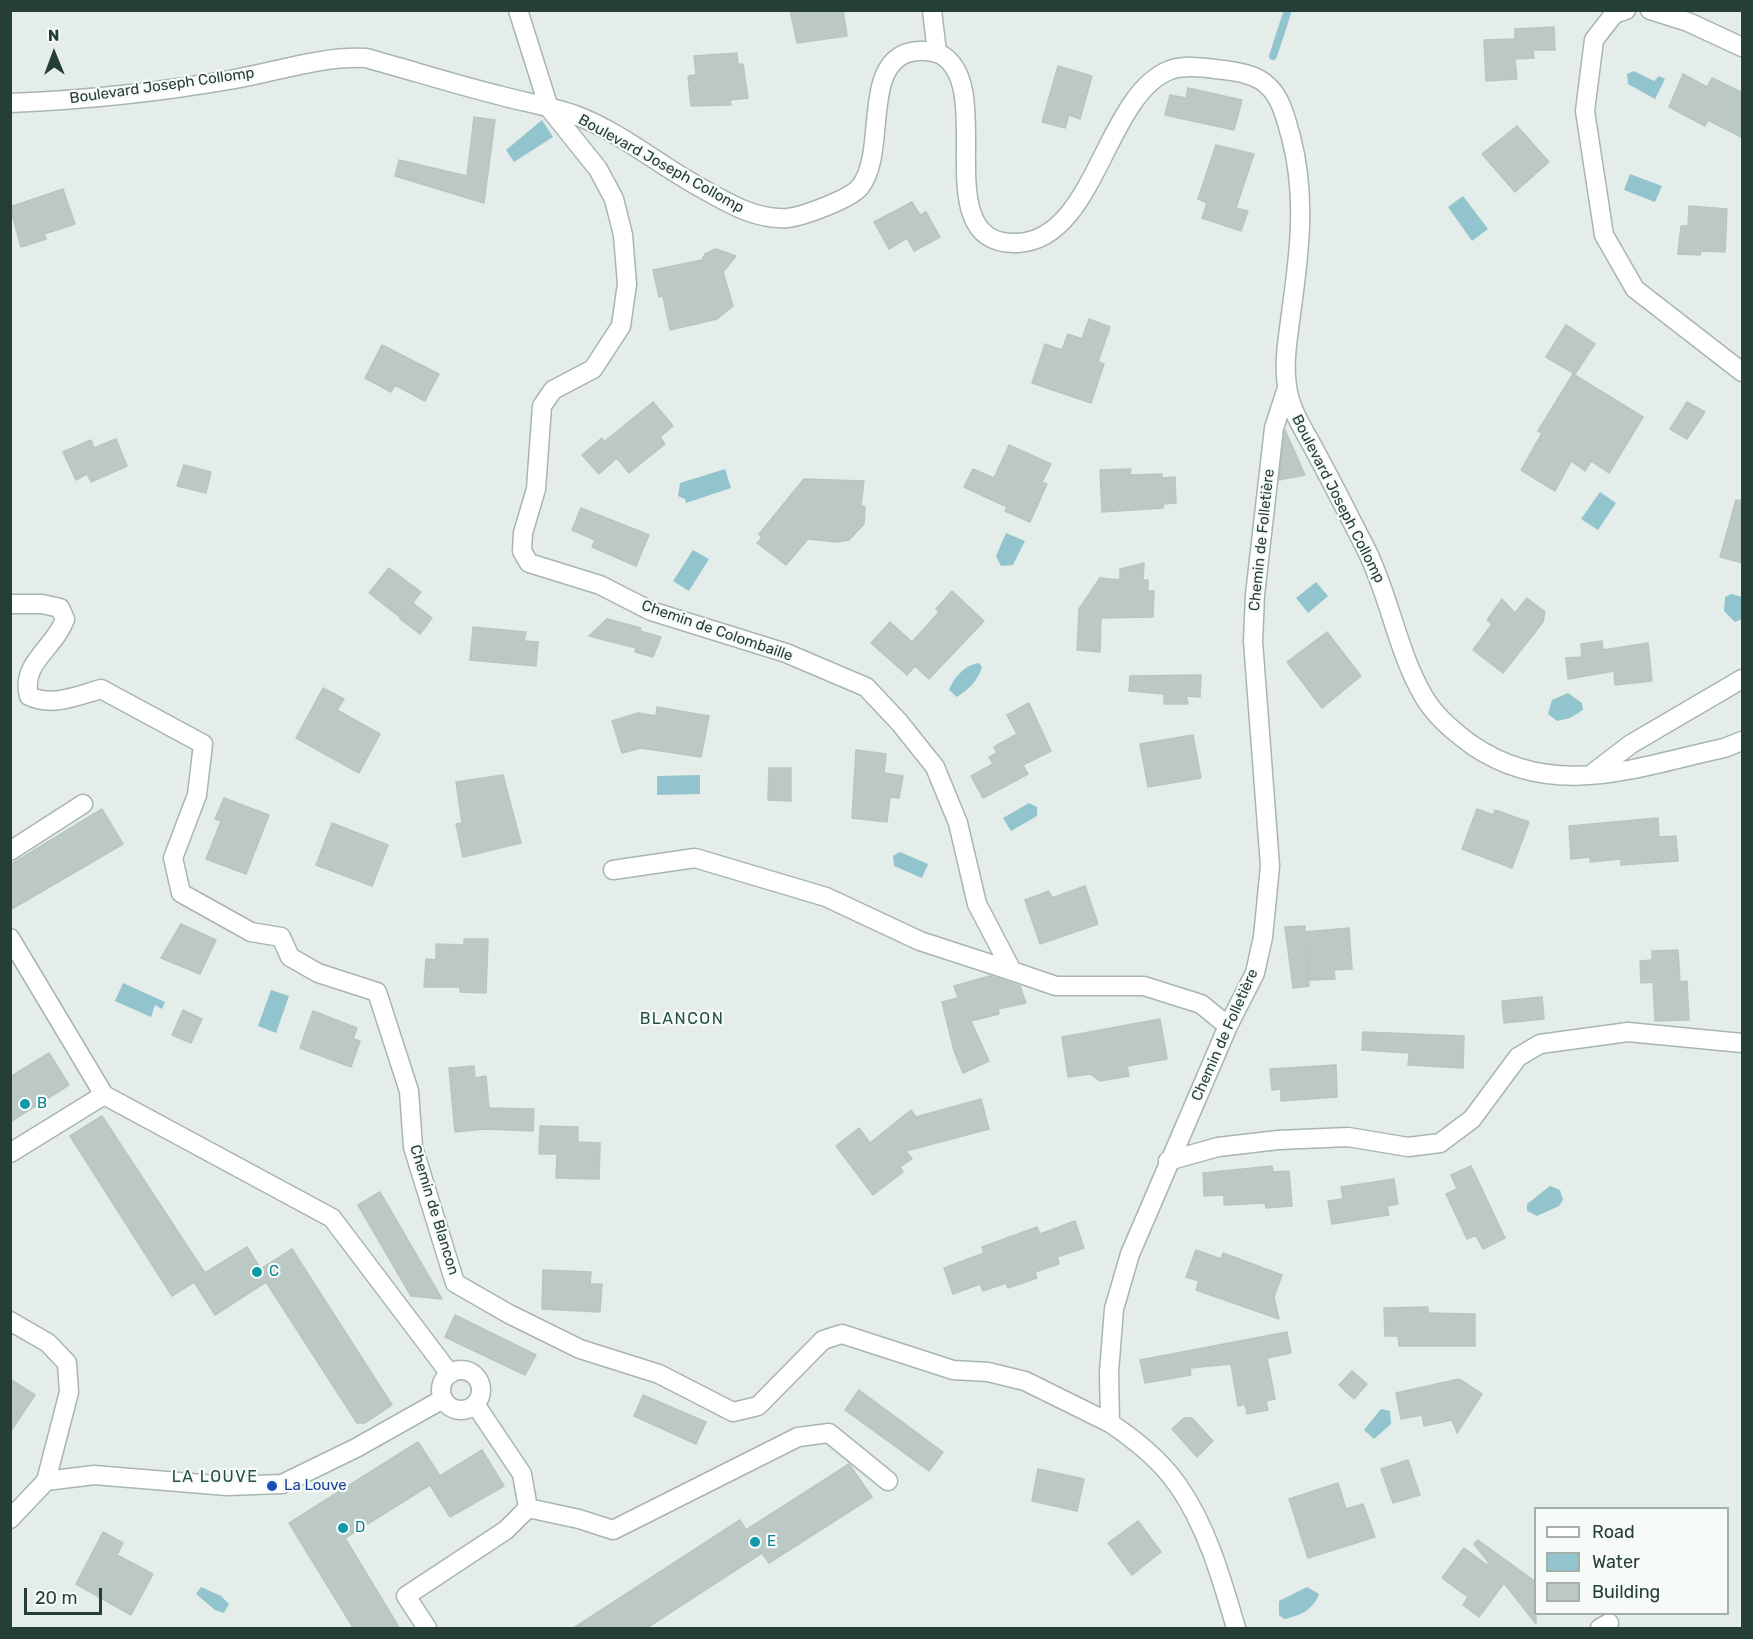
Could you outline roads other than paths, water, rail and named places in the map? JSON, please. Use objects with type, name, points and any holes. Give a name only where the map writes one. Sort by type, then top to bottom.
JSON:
[{"type":"street","name":"Chemin de Colombaille","points":[[518,10],[549,108],[598,170],[614,199],[623,235],[627,285],[621,326],[593,369],[553,390],[542,406],[536,489],[523,533],[522,551],[529,563],[600,585],[651,611],[786,653],[866,687],[899,722],[935,767],[958,823],[977,904],[1012,971]]},
{"type":"street","points":[[932,10],[937,52]]},
{"type":"street","points":[[1626,10],[1614,14],[1594,40],[1585,111],[1604,235],[1635,288],[1743,372]]},
{"type":"street","points":[[1650,10],[1688,22],[1743,47]]},
{"type":"street","name":"Boulevard Joseph Collomp","points":[[10,103],[129,93],[236,78],[337,57],[366,58],[577,116],[621,139],[746,213],[789,218],[830,204],[859,189],[873,158],[883,77],[895,59],[904,54],[914,50],[937,52],[954,66],[965,98],[968,196],[977,227],[1000,243],[1026,243],[1055,229],[1080,198],[1146,86],[1170,70],[1198,66],[1240,73],[1267,83],[1283,108],[1296,156],[1301,191],[1302,226],[1287,351],[1287,388],[1298,422],[1367,551],[1390,605],[1406,657],[1426,701],[1456,733],[1486,754],[1550,777],[1586,777],[1724,748],[1743,741]]},
{"type":"street","name":"Chemin de Folletière","points":[[1110,1423],[1109,1372],[1114,1309],[1130,1254],[1168,1161],[1228,1026],[1255,973],[1263,937],[1269,878],[1263,760],[1253,641],[1254,618],[1262,514],[1274,428],[1287,388]]},
{"type":"street","name":"Chemin de Blancon","points":[[10,604],[42,604],[60,608],[65,619],[62,629],[30,668],[26,686],[29,696],[41,702],[60,700],[101,689],[203,744],[197,795],[173,858],[181,893],[251,932],[281,937],[290,957],[318,973],[377,992],[409,1091],[412,1147],[455,1283],[509,1314],[580,1348],[659,1374],[733,1413],[758,1406],[823,1340],[842,1334],[954,1370],[988,1372],[1025,1381],[1110,1423]]},
{"type":"street","points":[[1586,777],[1631,744],[1743,679]]},
{"type":"street","points":[[10,851],[83,804]]},
{"type":"street","points":[[612,870],[695,858],[826,897],[920,941],[1056,986],[1144,986],[1201,1004],[1228,1026]]},
{"type":"street","points":[[10,938],[104,1095],[332,1218],[450,1374]]},
{"type":"street","points":[[1168,1161],[1218,1147],[1278,1140],[1348,1137],[1408,1147],[1440,1143],[1472,1119],[1518,1057],[1540,1044],[1628,1032],[1743,1043]]},
{"type":"street","points":[[10,1153],[104,1095]]},
{"type":"street","points":[[10,1321],[48,1343],[67,1363],[69,1392],[46,1481],[10,1519]]},
{"type":"street","points":[[465,1370],[476,1376],[482,1388],[475,1404],[460,1410],[447,1404],[443,1399],[441,1386],[450,1374],[465,1370]]},
{"type":"street","points":[[46,1481],[94,1475],[227,1486],[272,1486],[356,1449],[443,1399]]},
{"type":"street","points":[[475,1404],[522,1474],[528,1508]]},
{"type":"street","points":[[1110,1423],[1137,1441],[1177,1484],[1203,1532],[1236,1629]]},
{"type":"street","points":[[528,1508],[579,1519],[613,1530],[798,1437],[829,1433],[888,1481]]},
{"type":"street","points":[[427,1629],[406,1596],[506,1530],[528,1508]]},
{"type":"water","points":[[1634,71],[1654,81],[1659,76],[1665,79],[1655,99],[1628,84],[1627,74]]},
{"type":"water","points":[[542,120],[553,137],[514,162],[506,150]]},
{"type":"water","points":[[1630,174],[1662,186],[1655,202],[1624,190]]},
{"type":"water","points":[[1463,196],[1488,229],[1472,241],[1448,207]]},
{"type":"water","points":[[725,469],[731,488],[686,503],[685,499],[678,496],[680,483]]},
{"type":"water","points":[[1600,492],[1616,503],[1598,530],[1581,519]]},
{"type":"water","points":[[1006,533],[1025,541],[1013,565],[1001,566],[996,556]]},
{"type":"water","points":[[693,550],[709,559],[689,591],[673,581]]},
{"type":"water","points":[[1316,582],[1328,596],[1308,613],[1296,598]]},
{"type":"water","points":[[1731,594],[1742,597],[1742,619],[1735,622],[1724,611],[1725,597]]},
{"type":"water","points":[[979,663],[982,667],[975,681],[957,697],[949,690],[954,681],[965,669]]},
{"type":"water","points":[[1568,693],[1582,703],[1583,710],[1570,718],[1557,721],[1548,714],[1552,700]]},
{"type":"water","points":[[700,775],[700,794],[657,795],[657,776]]},
{"type":"water","points":[[1029,803],[1037,807],[1037,816],[1011,831],[1003,818]]},
{"type":"water","points":[[900,852],[928,864],[922,878],[894,866],[893,856]]},
{"type":"water","points":[[123,983],[165,1002],[162,1009],[155,1005],[151,1017],[115,1001]]},
{"type":"water","points":[[271,990],[289,996],[276,1033],[258,1026]]},
{"type":"water","points":[[1550,1186],[1560,1190],[1563,1200],[1559,1206],[1537,1216],[1527,1211],[1527,1204]]},
{"type":"water","points":[[1381,1409],[1390,1411],[1391,1424],[1374,1439],[1364,1430]]},
{"type":"water","points":[[201,1587],[221,1596],[229,1604],[224,1613],[215,1610],[196,1594]]},
{"type":"water","points":[[1307,1587],[1319,1594],[1310,1608],[1290,1618],[1284,1619],[1279,1615],[1279,1601]]},
{"type":"waterway","points":[[1273,56],[1288,10]]},
{"type":"place","name":"B","points":[[25,1104]]},
{"type":"place","name":"C","points":[[257,1272]]},
{"type":"place","name":"La Louve","points":[[272,1486]]},
{"type":"place","name":"D","points":[[343,1528]]},
{"type":"place","name":"E","points":[[755,1542]]},
{"type":"district","name":"BLANCON","points":[[682,1019]]},
{"type":"district","name":"LA LOUVE","points":[[215,1477]]}]
